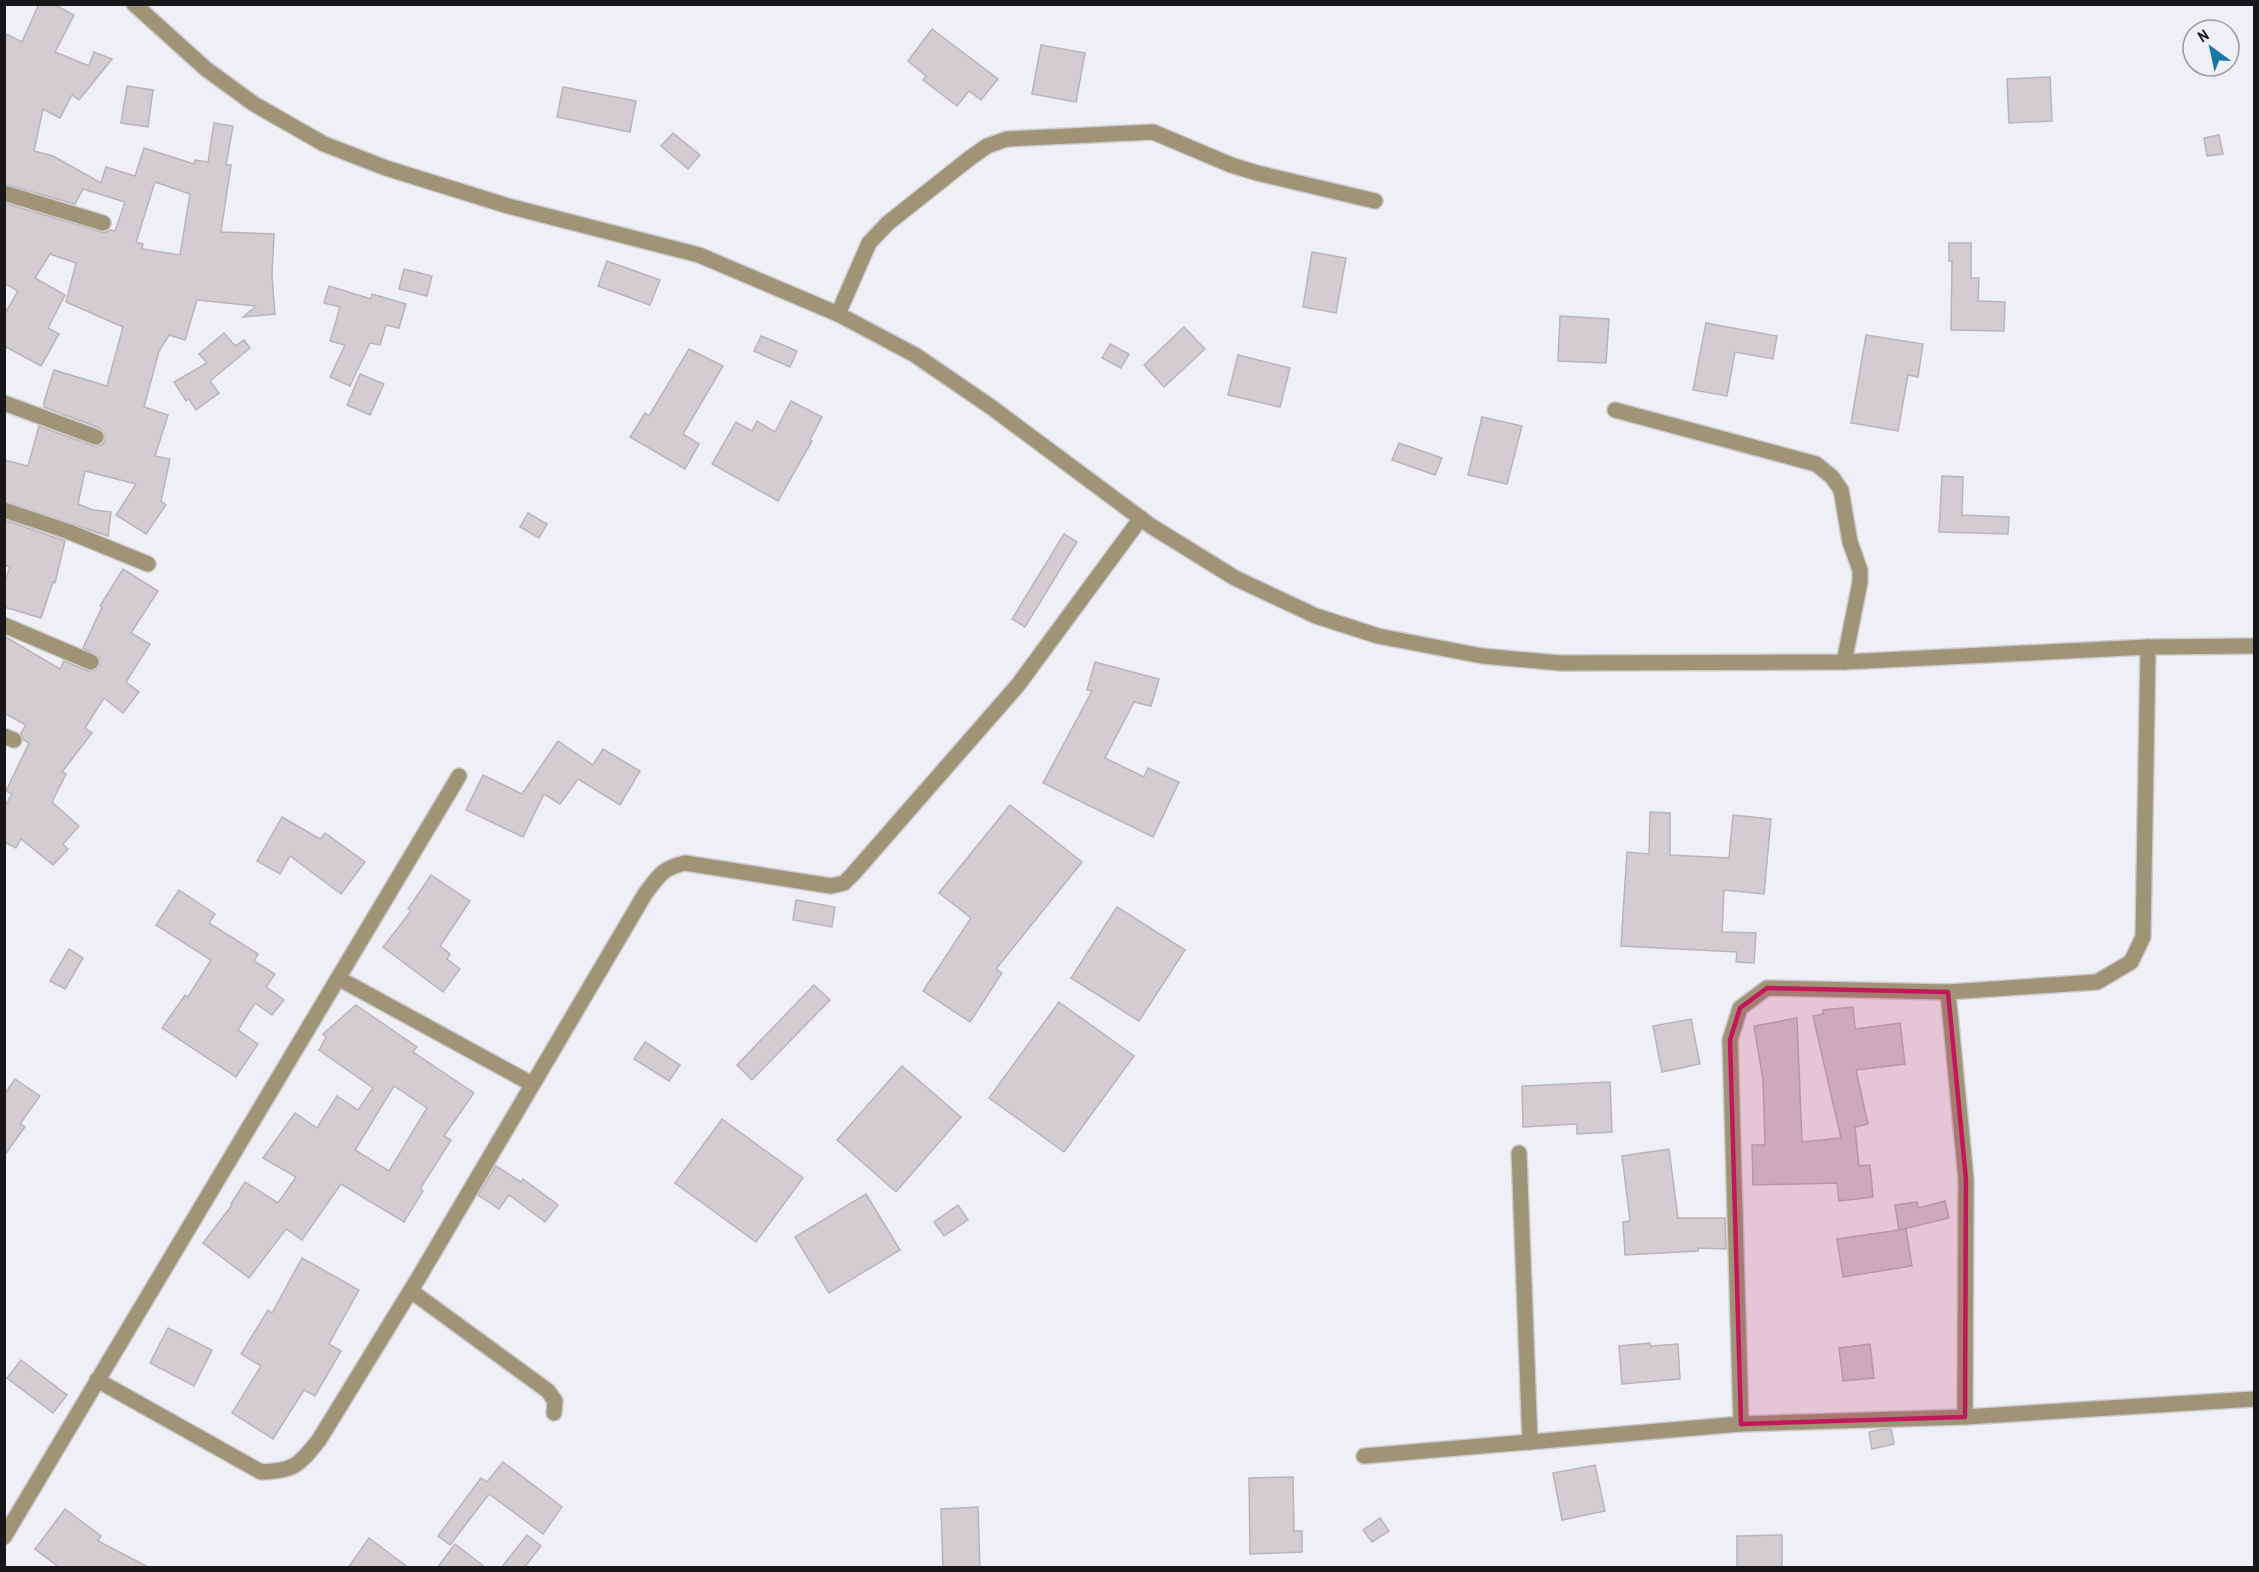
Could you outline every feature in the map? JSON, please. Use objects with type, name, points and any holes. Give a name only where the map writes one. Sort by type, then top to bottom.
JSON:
[{"type":"street","points":[[134,4],[206,69],[254,104],[324,144],[386,168],[507,206],[699,255],[838,314],[915,355],[991,406],[1141,518],[1235,578],[1316,616],[1378,636],[1482,656],[1560,663],[1844,662],[2148,648],[2254,646]]},
{"type":"street","points":[[838,314],[869,243],[888,223],[970,158],[987,146],[1007,139],[1153,132],[1240,168],[1375,201]]},
{"type":"street","points":[[4,193],[103,223]]},
{"type":"street","points":[[4,403],[96,437]]},
{"type":"street","points":[[1615,410],[1816,464],[1832,477],[1841,490],[1850,542],[1860,570],[1860,582],[1844,662]]},
{"type":"street","points":[[4,510],[67,531],[147,564]]},
{"type":"street","points":[[97,1380],[261,1473],[284,1472],[301,1462],[319,1440],[411,1291],[645,894],[661,873],[672,866],[685,863],[831,886],[844,883],[1018,685],[1141,518]]},
{"type":"street","points":[[4,625],[91,662]]},
{"type":"street","points":[[1742,1424],[1730,1040],[1740,1008],[1767,988],[1948,992],[2097,982],[2131,962],[2143,938],[2148,648]]},
{"type":"street","points":[[4,1537],[459,776]]},
{"type":"street","points":[[338,978],[532,1084]]},
{"type":"street","points":[[1948,992],[1966,1179],[1965,1417]]},
{"type":"street","points":[[1519,1153],[1530,1442]]},
{"type":"street","points":[[411,1291],[548,1391],[555,1401],[554,1413]]},
{"type":"street","points":[[1364,1456],[1742,1424],[1965,1417],[2254,1399]]},
{"type":"highlighted area","points":[[1767,988],[1948,992],[1966,1179],[1965,1417],[1741,1424],[1730,1040],[1740,1008]]},
{"type":"building","points":[[39,4],[53,4],[74,15],[55,52],[89,66],[94,52],[112,59],[79,100],[72,95],[60,118],[43,109],[34,151],[53,156],[101,183],[106,167],[135,176],[144,148],[194,164],[195,160],[208,162],[214,123],[233,126],[226,165],[231,165],[221,232],[274,234],[272,276],[275,314],[243,317],[256,306],[197,300],[185,340],[169,335],[159,351],[144,407],[168,415],[155,456],[170,459],[161,501],[166,505],[146,534],[116,515],[136,484],[85,471],[78,504],[93,510],[111,512],[108,536],[4,501],[4,460],[28,466],[39,426],[93,446],[102,445],[105,441],[105,435],[100,428],[44,407],[44,402],[54,370],[107,386],[123,327],[66,302],[76,263],[50,254],[35,278],[65,295],[48,328],[59,334],[41,366],[4,346],[4,315],[18,291],[4,283],[4,203],[105,233],[110,230],[115,231],[125,202],[83,189],[75,204],[4,184],[4,33],[22,42]],"holes":[[[155,182],[190,194],[180,255],[142,249],[143,244],[136,242]]]},
{"type":"building","points":[[932,29],[998,79],[981,100],[969,91],[957,106],[923,80],[926,76],[908,61]]},
{"type":"building","points":[[1041,45],[1085,53],[1076,102],[1032,94]]},
{"type":"building","points":[[2050,77],[2052,121],[2009,123],[2007,79]]},
{"type":"building","points":[[127,86],[153,90],[148,127],[121,123]]},
{"type":"building","points":[[563,87],[636,101],[630,132],[557,117]]},
{"type":"building","points":[[673,133],[700,155],[688,169],[661,146]]},
{"type":"building","points":[[2219,135],[2223,154],[2207,156],[2204,138]]},
{"type":"building","points":[[1949,243],[1971,243],[1971,278],[1979,278],[1978,301],[2005,302],[2004,331],[1951,330],[1952,261],[1949,261]]},
{"type":"building","points":[[1312,252],[1346,258],[1336,313],[1303,307]]},
{"type":"building","points":[[607,261],[660,280],[650,305],[598,286]]},
{"type":"building","points":[[404,269],[432,276],[427,296],[399,289]]},
{"type":"building","points":[[329,286],[371,299],[372,294],[406,304],[399,328],[386,325],[380,345],[370,343],[350,386],[330,377],[345,345],[330,341],[340,307],[324,303]]},
{"type":"building","points":[[1560,316],[1609,319],[1606,363],[1558,361]]},
{"type":"building","points":[[1706,323],[1777,336],[1773,359],[1735,352],[1727,396],[1693,390]]},
{"type":"building","points":[[1184,327],[1205,349],[1164,387],[1144,365]]},
{"type":"building","points":[[224,333],[235,346],[244,340],[250,348],[210,381],[219,393],[196,410],[189,399],[186,401],[174,382],[207,363],[199,354]]},
{"type":"building","points":[[1866,335],[1923,344],[1918,377],[1908,375],[1898,431],[1851,423]]},
{"type":"building","points":[[761,336],[797,351],[790,367],[754,351]]},
{"type":"building","points":[[1110,344],[1129,354],[1121,368],[1102,358]]},
{"type":"building","points":[[689,349],[723,366],[683,434],[699,444],[685,469],[630,437],[645,413],[649,416]]},
{"type":"building","points":[[1238,355],[1290,368],[1280,407],[1228,395]]},
{"type":"building","points":[[360,374],[384,384],[370,415],[347,405]]},
{"type":"building","points":[[791,401],[822,417],[810,440],[812,441],[778,501],[712,464],[736,422],[752,431],[757,421],[775,432]]},
{"type":"building","points":[[1482,417],[1522,426],[1507,484],[1468,475]]},
{"type":"building","points":[[1399,443],[1442,458],[1435,475],[1392,460]]},
{"type":"building","points":[[1942,476],[1963,477],[1962,515],[2009,517],[2008,534],[1939,532]]},
{"type":"building","points":[[528,513],[547,524],[539,538],[520,527]]},
{"type":"building","points":[[4,520],[65,541],[55,583],[53,582],[41,618],[4,607],[4,583],[10,567],[4,565]]},
{"type":"building","points":[[1064,534],[1077,542],[1025,627],[1012,619]]},
{"type":"building","points":[[123,569],[158,591],[131,633],[150,644],[126,682],[139,692],[123,713],[104,698],[85,728],[92,733],[62,772],[66,774],[52,802],[79,826],[63,844],[68,849],[53,865],[21,839],[16,848],[4,842],[4,808],[12,794],[6,791],[29,743],[24,740],[21,733],[26,725],[4,713],[4,636],[60,669],[64,661],[88,671],[96,670],[100,665],[99,657],[83,648],[102,607],[100,606]]},
{"type":"building","points":[[1095,662],[1159,679],[1151,706],[1134,702],[1105,758],[1144,777],[1148,768],[1179,782],[1153,837],[1043,783],[1092,691],[1087,690]]},
{"type":"building","points":[[558,741],[593,765],[603,749],[640,771],[620,805],[578,779],[560,804],[544,794],[523,837],[466,810],[483,775],[522,794]]},
{"type":"building","points":[[1010,805],[1082,862],[996,969],[1002,973],[970,1022],[923,991],[971,918],[939,893]]},
{"type":"building","points":[[1650,812],[1670,813],[1670,855],[1729,858],[1733,815],[1771,819],[1764,894],[1724,890],[1722,932],[1756,933],[1754,963],[1736,962],[1737,952],[1621,946],[1627,852],[1649,854]]},
{"type":"building","points":[[282,817],[320,839],[325,833],[365,862],[341,894],[290,856],[280,874],[257,861]]},
{"type":"building","points":[[431,875],[470,901],[440,946],[450,954],[447,959],[460,969],[443,992],[383,947],[411,911],[408,909]]},
{"type":"building","points":[[179,890],[215,914],[209,923],[258,954],[254,961],[275,974],[266,987],[284,1000],[272,1015],[255,1003],[238,1030],[258,1044],[236,1077],[162,1028],[185,995],[188,997],[211,960],[156,925]]},
{"type":"building","points":[[796,900],[835,907],[832,927],[793,920]]},
{"type":"building","points":[[1117,907],[1185,950],[1139,1021],[1071,978]]},
{"type":"building","points":[[69,949],[83,958],[65,989],[50,981]]},
{"type":"building","points":[[814,985],[830,1000],[752,1080],[737,1065]]},
{"type":"building","points":[[1059,1002],[1134,1056],[1064,1152],[989,1098]]},
{"type":"building","points":[[356,1005],[417,1047],[413,1052],[474,1093],[444,1136],[451,1140],[420,1189],[423,1191],[404,1222],[341,1184],[302,1240],[286,1229],[249,1278],[203,1243],[232,1205],[245,1182],[278,1203],[296,1177],[263,1158],[295,1113],[317,1128],[337,1096],[358,1110],[373,1088],[319,1050],[326,1037],[323,1034]],"holes":[[[394,1086],[427,1108],[389,1171],[355,1150]]]},
{"type":"building","points":[[1853,1007],[1855,1029],[1900,1023],[1905,1064],[1856,1070],[1868,1124],[1855,1127],[1859,1166],[1870,1165],[1873,1197],[1839,1201],[1837,1183],[1753,1185],[1752,1145],[1765,1145],[1763,1080],[1754,1026],[1797,1018],[1802,1142],[1841,1138],[1813,1016],[1823,1014],[1823,1010]]},
{"type":"building","points":[[1691,1019],[1700,1064],[1662,1072],[1653,1026]]},
{"type":"building","points":[[645,1042],[680,1065],[669,1081],[634,1059]]},
{"type":"building","points":[[902,1066],[961,1117],[896,1192],[837,1140]]},
{"type":"building","points":[[15,1079],[40,1096],[20,1124],[25,1127],[4,1156],[4,1095]]},
{"type":"building","points":[[1610,1082],[1612,1132],[1577,1134],[1577,1124],[1523,1127],[1522,1086]]},
{"type":"building","points":[[722,1119],[803,1178],[756,1242],[675,1183]]},
{"type":"building","points":[[1669,1149],[1678,1218],[1725,1218],[1726,1249],[1698,1248],[1698,1251],[1625,1255],[1623,1222],[1630,1221],[1622,1156]]},
{"type":"building","points":[[496,1166],[521,1182],[523,1179],[558,1205],[545,1222],[509,1195],[499,1209],[478,1195]]},
{"type":"building","points":[[866,1194],[900,1250],[829,1293],[795,1237]]},
{"type":"building","points":[[1945,1201],[1949,1218],[1899,1230],[1895,1205],[1917,1202],[1918,1208]]},
{"type":"building","points":[[958,1205],[968,1220],[944,1236],[934,1222]]},
{"type":"building","points":[[1906,1229],[1912,1266],[1843,1277],[1837,1239]]},
{"type":"building","points":[[302,1258],[359,1290],[329,1344],[341,1351],[315,1396],[304,1390],[273,1439],[232,1413],[261,1366],[241,1354],[268,1310],[272,1313]]},
{"type":"building","points":[[168,1328],[212,1350],[194,1386],[150,1363]]},
{"type":"building","points":[[1650,1343],[1650,1346],[1678,1344],[1680,1379],[1622,1384],[1619,1346]]},
{"type":"building","points":[[1870,1344],[1874,1378],[1843,1381],[1839,1348]]},
{"type":"building","points":[[21,1360],[67,1395],[53,1413],[7,1378]]},
{"type":"building","points":[[1891,1429],[1894,1444],[1872,1449],[1869,1432]]},
{"type":"building","points":[[503,1462],[562,1507],[543,1534],[489,1494],[450,1545],[438,1536],[481,1478],[487,1482]]},
{"type":"building","points":[[1595,1465],[1605,1511],[1562,1520],[1553,1473]]},
{"type":"building","points":[[1293,1477],[1294,1531],[1302,1531],[1302,1552],[1250,1554],[1249,1478]]},
{"type":"building","points":[[978,1507],[980,1568],[943,1568],[941,1509]]},
{"type":"building","points":[[65,1509],[101,1536],[98,1541],[150,1568],[60,1568],[35,1549]]},
{"type":"building","points":[[1380,1518],[1389,1531],[1372,1542],[1363,1530]]},
{"type":"building","points":[[527,1535],[541,1546],[524,1568],[501,1568]]},
{"type":"building","points":[[1782,1535],[1782,1568],[1737,1568],[1737,1536]]},
{"type":"building","points":[[369,1538],[409,1568],[348,1568]]},
{"type":"building","points":[[455,1544],[486,1568],[437,1568]]}]
